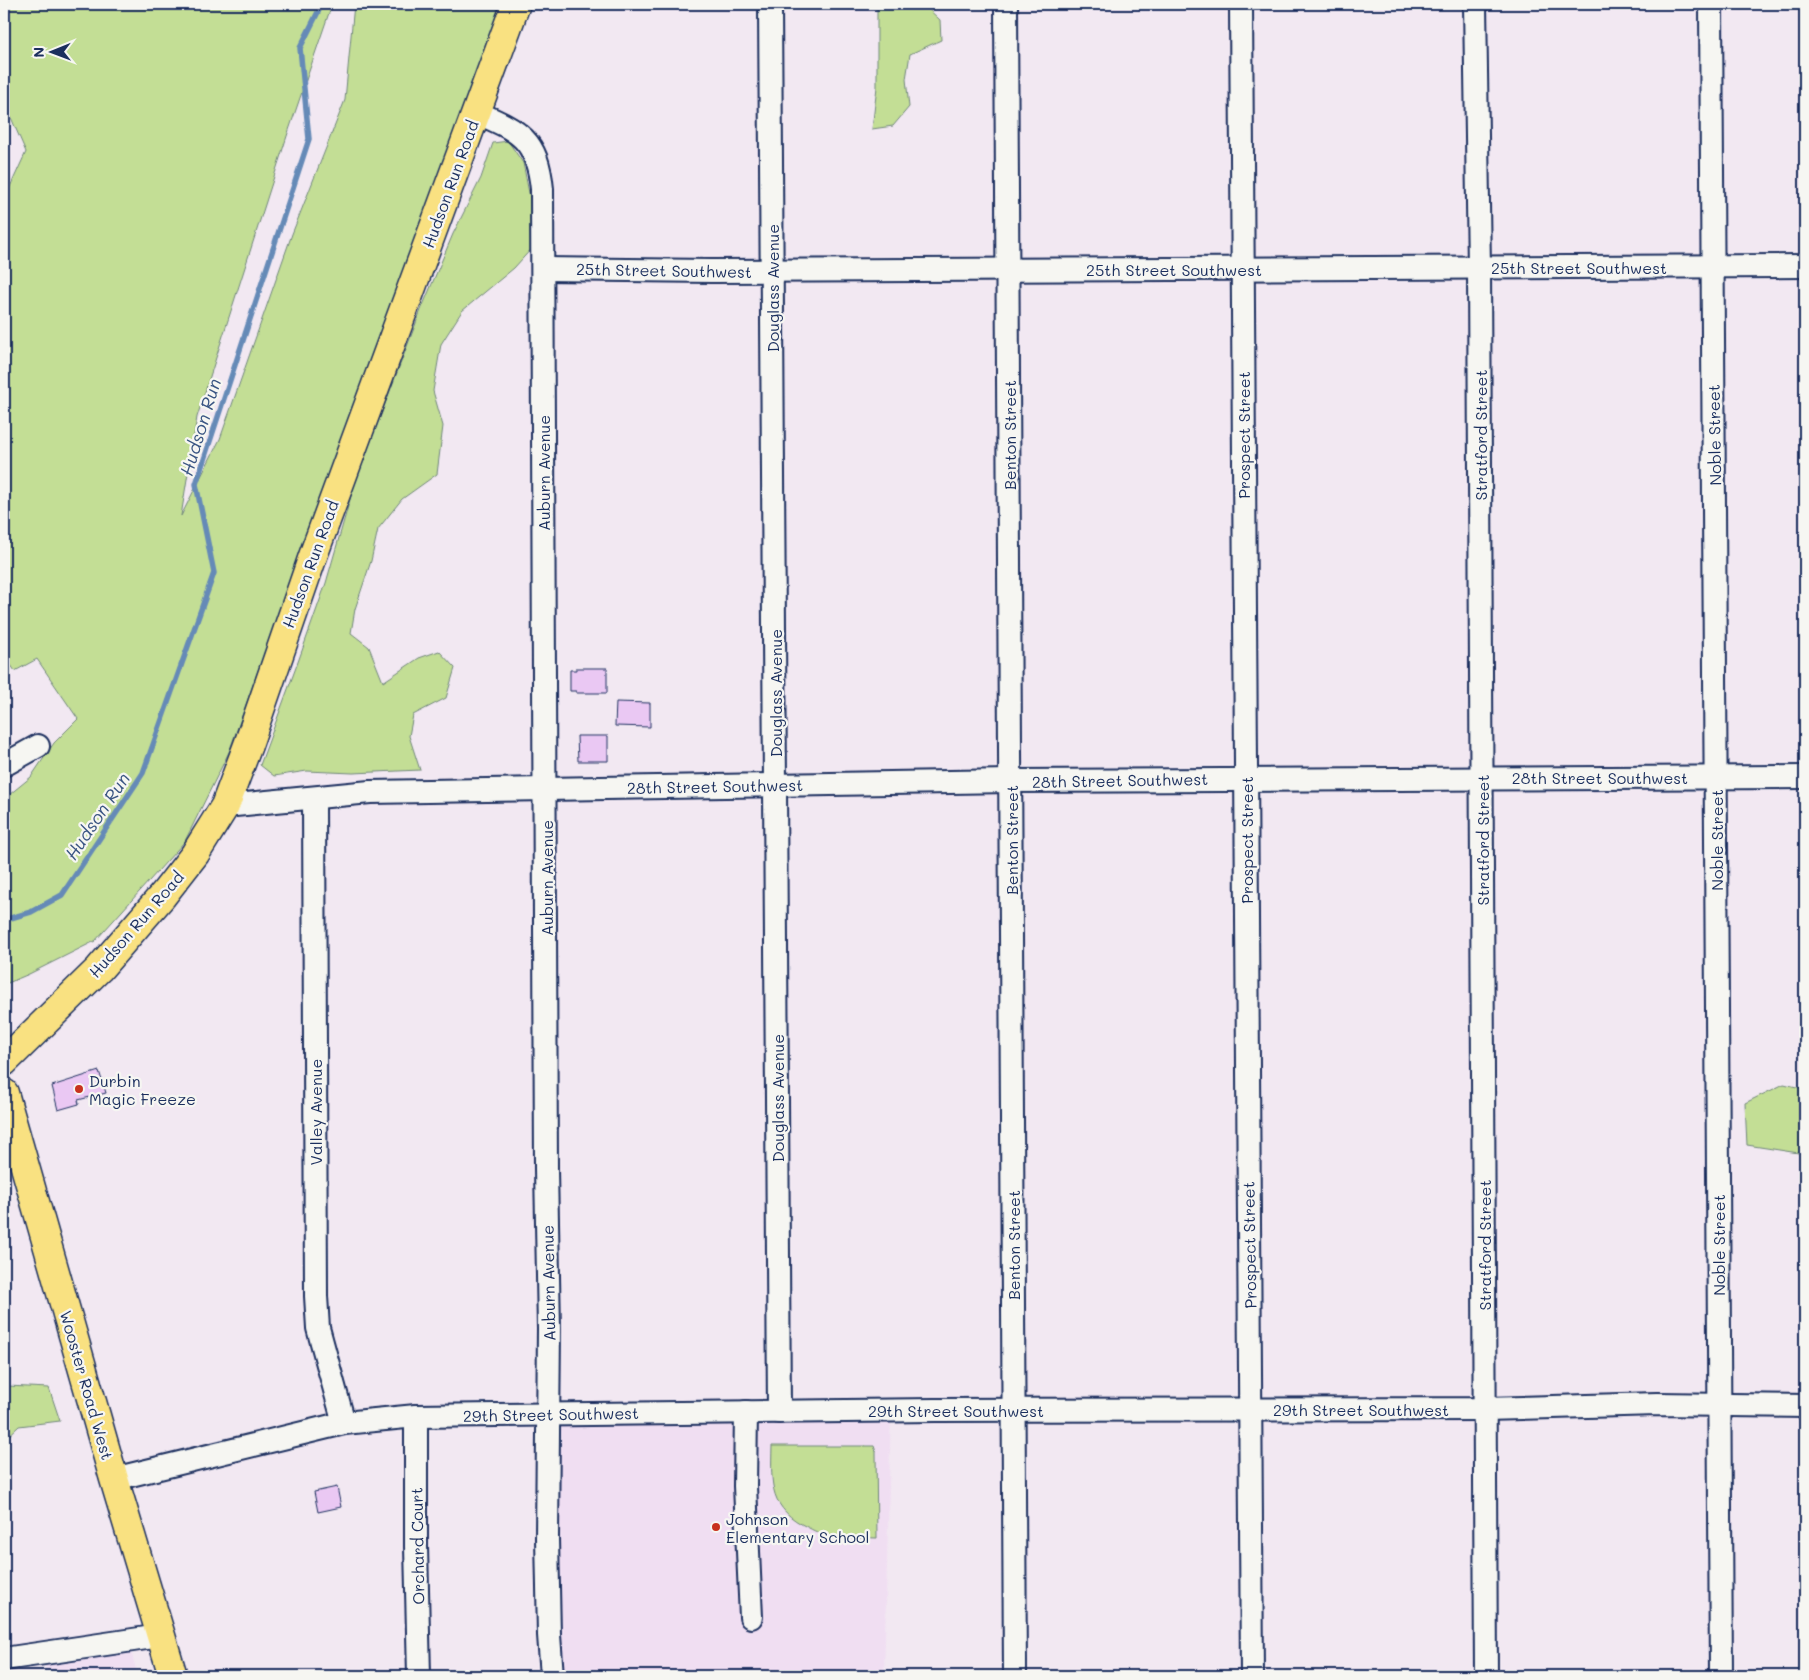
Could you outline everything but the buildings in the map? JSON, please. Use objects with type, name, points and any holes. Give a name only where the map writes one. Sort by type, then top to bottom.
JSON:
[{"type":"main road","name":"Hudson Run Road","points":[[4,1062],[99,969],[163,896],[195,854],[224,806],[248,745],[313,556],[516,4]]},
{"type":"main road","name":"Wooster Road West","points":[[4,1093],[114,1478],[173,1676]]},
{"type":"street","name":"Douglass Avenue","points":[[770,4],[779,1412]]},
{"type":"street","name":"Benton Street","points":[[1006,4],[1015,1676]]},
{"type":"street","name":"Prospect Street","points":[[1241,4],[1252,1676]]},
{"type":"street","name":"Stratford Street","points":[[1475,4],[1479,268],[1486,1676]]},
{"type":"street","name":"Noble Street","points":[[1711,4],[1721,1676]]},
{"type":"street","name":"Auburn Avenue","points":[[476,112],[499,122],[521,135],[529,144],[536,157],[542,189],[546,789],[547,1548],[552,1676]]},
{"type":"street","name":"25th Street Southwest","points":[[543,268],[772,271],[1805,266]]},
{"type":"street","points":[[4,765],[38,746]]},
{"type":"street","name":"28th Street Southwest","points":[[224,806],[370,792],[1246,778],[1805,777]]},
{"type":"street","name":"Valley Avenue","points":[[314,798],[316,1296],[318,1328],[344,1424]]},
{"type":"street","name":"29th Street Southwest","points":[[114,1478],[344,1424],[416,1416],[746,1412],[1485,1408],[1658,1404],[1805,1406]]},
{"type":"street","points":[[746,1412],[745,1486],[751,1617]]},
{"type":"street","name":"Orchard Court","points":[[416,1416],[419,1676]]},
{"type":"street","points":[[4,1660],[160,1636]]},
{"type":"shaded area","points":[[891,1410],[884,1676],[552,1676],[548,1414]]},
{"type":"shaded area","points":[[130,1648],[138,1676],[46,1676],[45,1663]]},
{"type":"green space","points":[[4,4],[332,4],[287,136],[197,417],[181,516],[220,439],[292,234],[345,100],[354,4],[504,4],[308,531],[229,752],[185,841],[95,941],[8,983],[4,980],[4,799],[31,777],[54,743],[78,719],[37,659],[15,671],[4,655],[4,278],[7,269],[4,267],[4,197],[26,152],[9,113],[4,111]]},
{"type":"green space","points":[[877,4],[923,4],[940,20],[941,40],[910,54],[906,79],[909,107],[893,126],[872,129],[877,87]]},
{"type":"green space","points":[[508,141],[523,163],[533,213],[533,247],[514,268],[462,311],[441,344],[433,391],[443,426],[437,474],[402,499],[378,529],[371,561],[355,609],[351,633],[369,647],[383,682],[419,658],[439,651],[455,668],[446,698],[413,715],[409,736],[420,770],[353,773],[307,771],[274,776],[260,765],[326,583],[355,482],[421,310],[453,234],[481,178],[493,143]]},
{"type":"green space","points":[[1784,1084],[1805,1089],[1805,1154],[1747,1145],[1745,1103]]},
{"type":"green space","points":[[4,1384],[7,1386],[49,1388],[60,1421],[19,1426],[4,1440]]},
{"type":"green space","points":[[772,1446],[874,1446],[876,1452],[877,1538],[828,1536],[796,1521],[786,1513],[779,1504],[775,1494],[772,1473]]},
{"type":"waterway","name":"Hudson Run","points":[[4,920],[31,912],[62,895],[143,773],[214,573],[196,484],[309,139],[300,48],[322,4]]},
{"type":"place","name":"Durbin Magic Freeze","points":[[79,1089]]},
{"type":"place","name":"Johnson Elementary School","points":[[716,1527]]}]
